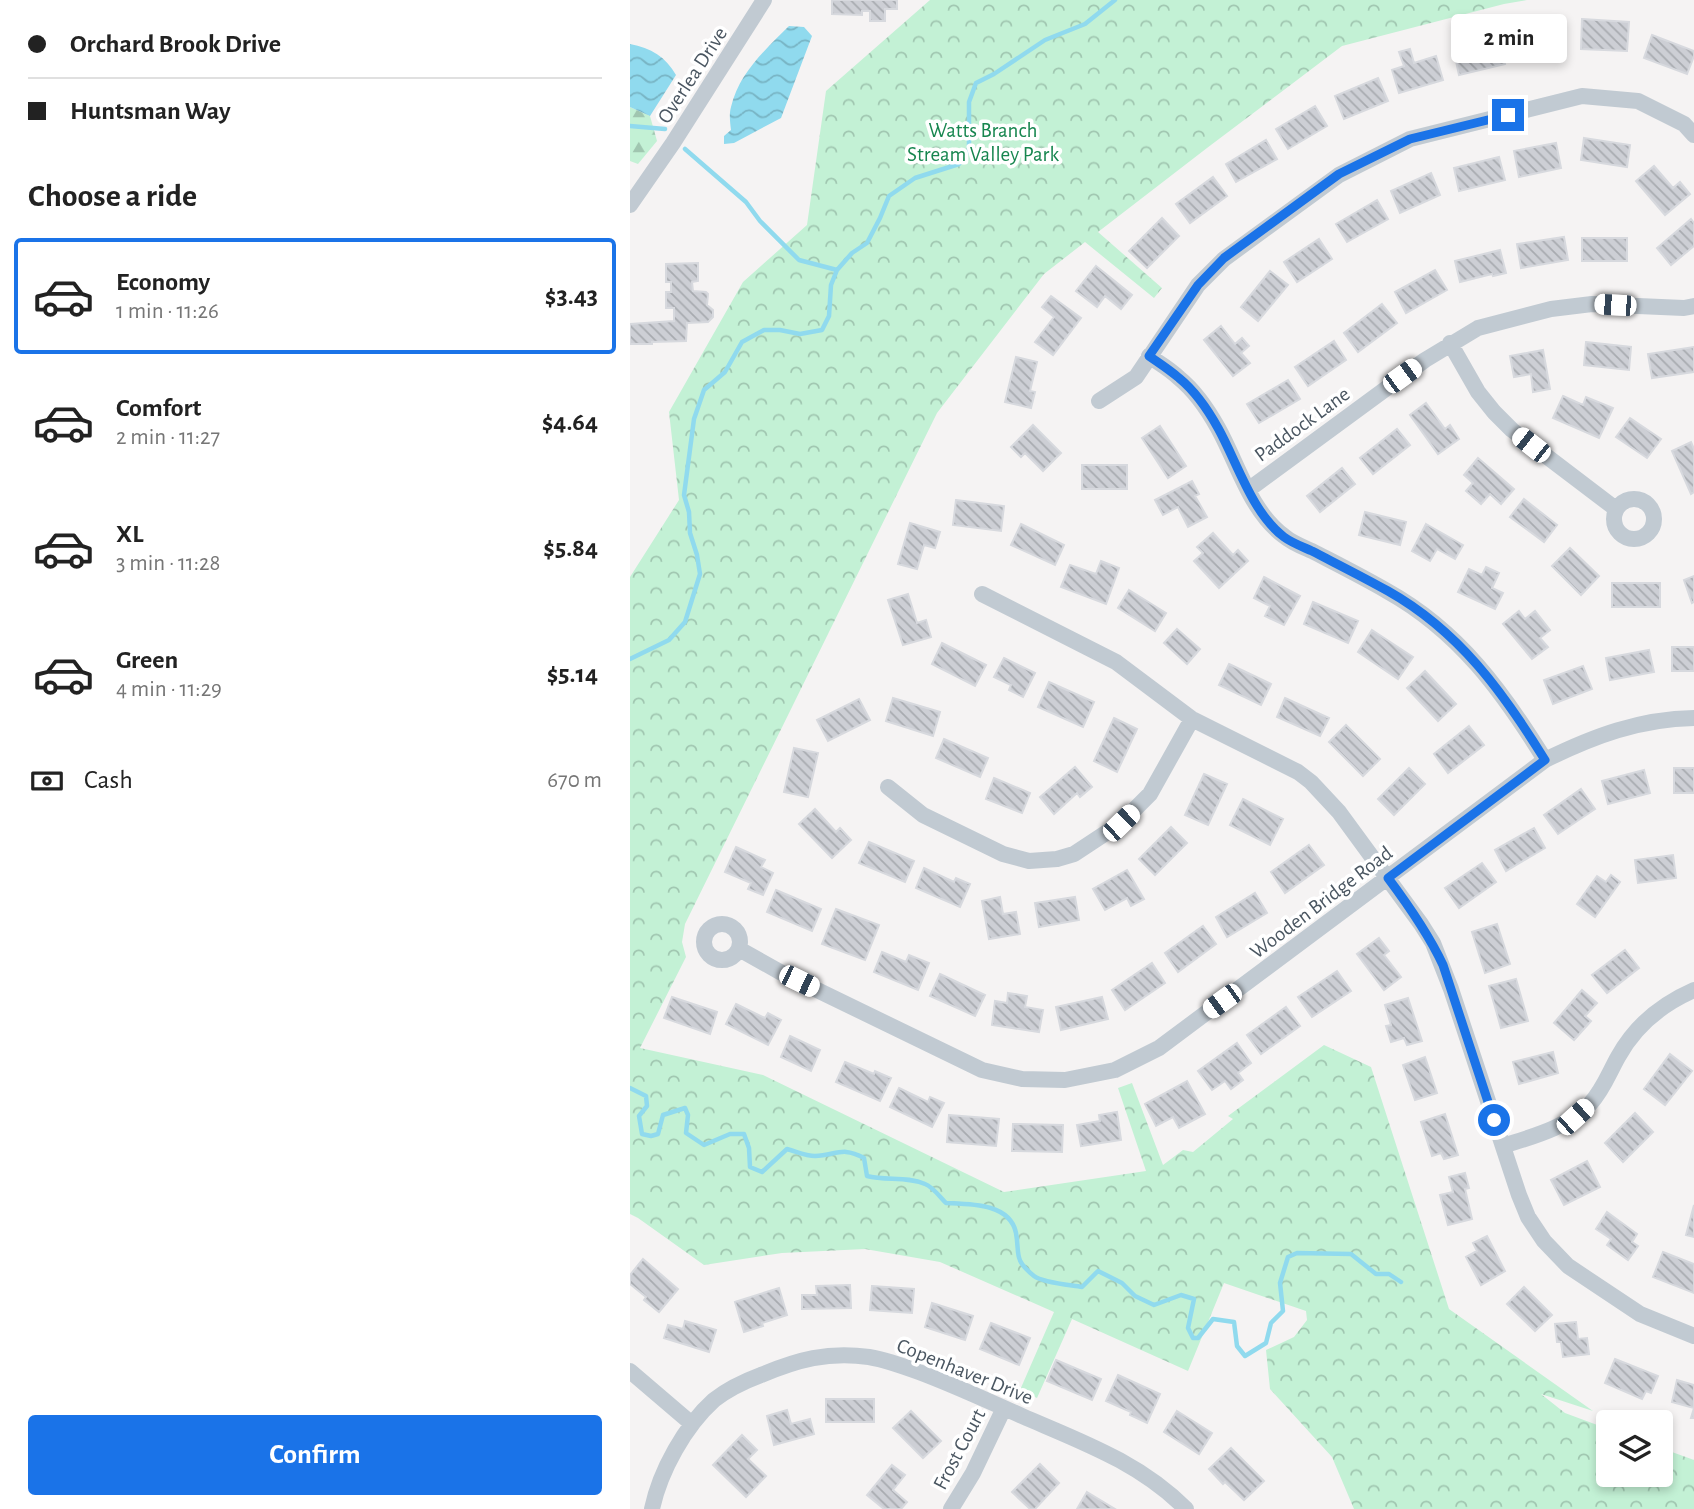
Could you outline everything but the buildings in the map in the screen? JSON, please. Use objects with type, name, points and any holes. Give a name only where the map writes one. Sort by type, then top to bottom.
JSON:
[{"type":"street","name":"Overlea Drive","points":[[630,205],[764,0]]},
{"type":"street","points":[[1099,401],[1136,377],[1198,285],[1224,258],[1339,174],[1410,139],[1582,96],[1638,101],[1684,124],[1694,135]]},
{"type":"street","name":"Paddock Lane","points":[[1248,490],[1424,360],[1478,328],[1551,309],[1592,304],[1684,308],[1694,306]]},
{"type":"street","points":[[1450,343],[1478,392],[1512,430],[1616,509]]},
{"type":"street","points":[[1149,356],[1180,378],[1203,405],[1262,514],[1284,537],[1390,592],[1457,642],[1502,694],[1545,760]]},
{"type":"street","points":[[982,594],[1116,662],[1192,719],[1284,764],[1311,782],[1339,812],[1422,924],[1433,943],[1443,965],[1519,1195],[1528,1217],[1544,1241],[1569,1266],[1640,1314],[1694,1336]]},
{"type":"street","name":"Wooden Bridge Road","points":[[739,949],[780,972],[982,1070],[1022,1079],[1065,1080],[1115,1070],[1159,1048],[1545,760],[1591,738],[1616,730],[1653,721],[1694,718]]},
{"type":"street","points":[[888,787],[923,815],[1003,854],[1030,861],[1058,859],[1074,854],[1121,823],[1150,794],[1192,719]]},
{"type":"street","points":[[1503,1146],[1558,1127],[1575,1117],[1591,1103],[1603,1087],[1637,1028],[1681,995],[1694,990]]},
{"type":"street","name":"Copenhaver Drive","points":[[652,1509],[655,1494],[670,1459],[692,1424],[715,1400],[742,1382],[794,1362],[832,1355],[869,1357],[898,1364],[947,1382],[1126,1462],[1160,1485],[1186,1509]]},
{"type":"street","points":[[630,1371],[692,1424]]},
{"type":"street","name":"Frost Court","points":[[951,1509],[974,1473],[1004,1408]]},
{"type":"green space","name":"Watts Branch Stream Valley Park","points":[[930,0],[1527,0],[1342,46],[1098,232],[1162,288],[1154,298],[1085,242],[1044,274],[937,413],[685,924],[682,942],[686,957],[640,1048],[763,1075],[1004,1192],[1146,1171],[1118,1088],[1132,1083],[1163,1165],[1183,1150],[1193,1152],[1233,1119],[1228,1116],[1324,1045],[1371,1067],[1449,1309],[1593,1411],[1541,1394],[1565,1413],[1596,1425],[1596,1487],[1673,1487],[1673,1452],[1694,1460],[1694,1509],[1354,1509],[1332,1457],[1270,1389],[1266,1350],[1294,1337],[1307,1320],[1306,1311],[1224,1283],[1188,1371],[1072,1319],[1037,1398],[1020,1390],[1054,1312],[940,1262],[865,1249],[782,1253],[704,1265],[630,1214],[630,577],[679,500],[669,412],[743,282],[807,225],[826,91]]},
{"type":"green space","points":[[630,107],[650,116],[657,141],[638,164],[630,161]]},
{"type":"water","points":[[789,26],[804,27],[812,36],[781,118],[734,143],[724,144],[724,136],[731,130],[730,110],[740,83],[754,63]]},
{"type":"water","points":[[630,44],[657,54],[668,63],[676,75],[650,116],[630,107]]},
{"type":"waterway","points":[[630,659],[669,640],[685,622],[700,574],[684,495],[694,419],[704,390],[725,372],[742,342],[764,330],[800,334],[822,330],[829,316],[831,285],[837,270],[852,253],[867,243],[889,196],[915,178],[959,164],[969,150],[969,102],[976,83],[1045,40],[1085,24],[1115,0]]},
{"type":"waterway","points":[[630,126],[665,129]]},
{"type":"waterway","points":[[685,149],[746,202],[760,221],[799,260],[837,270]]},
{"type":"waterway","points":[[630,1088],[646,1096],[647,1106],[639,1116],[642,1134],[658,1134],[663,1115],[685,1108],[688,1115],[686,1133],[704,1145],[730,1134],[744,1134],[749,1148],[750,1167],[762,1172],[787,1149],[812,1156],[845,1152],[856,1154],[864,1158],[867,1176],[925,1184],[946,1203],[988,1207],[1006,1216],[1016,1233],[1020,1261],[1038,1278],[1082,1287],[1098,1271],[1122,1283],[1135,1296],[1154,1305],[1181,1295],[1194,1299],[1188,1328],[1193,1338],[1198,1338],[1213,1319],[1234,1322],[1237,1346],[1245,1356],[1266,1343],[1271,1323],[1283,1311],[1280,1283],[1288,1257],[1297,1253],[1351,1254],[1376,1274],[1389,1274],[1401,1282]]},
{"type":"route","points":[[1494,1120],[1443,965],[1422,924],[1388,878],[1545,760],[1502,694],[1457,642],[1390,592],[1284,537],[1262,514],[1203,405],[1180,378],[1149,356],[1198,285],[1224,258],[1339,174],[1410,139],[1508,115]]}]
